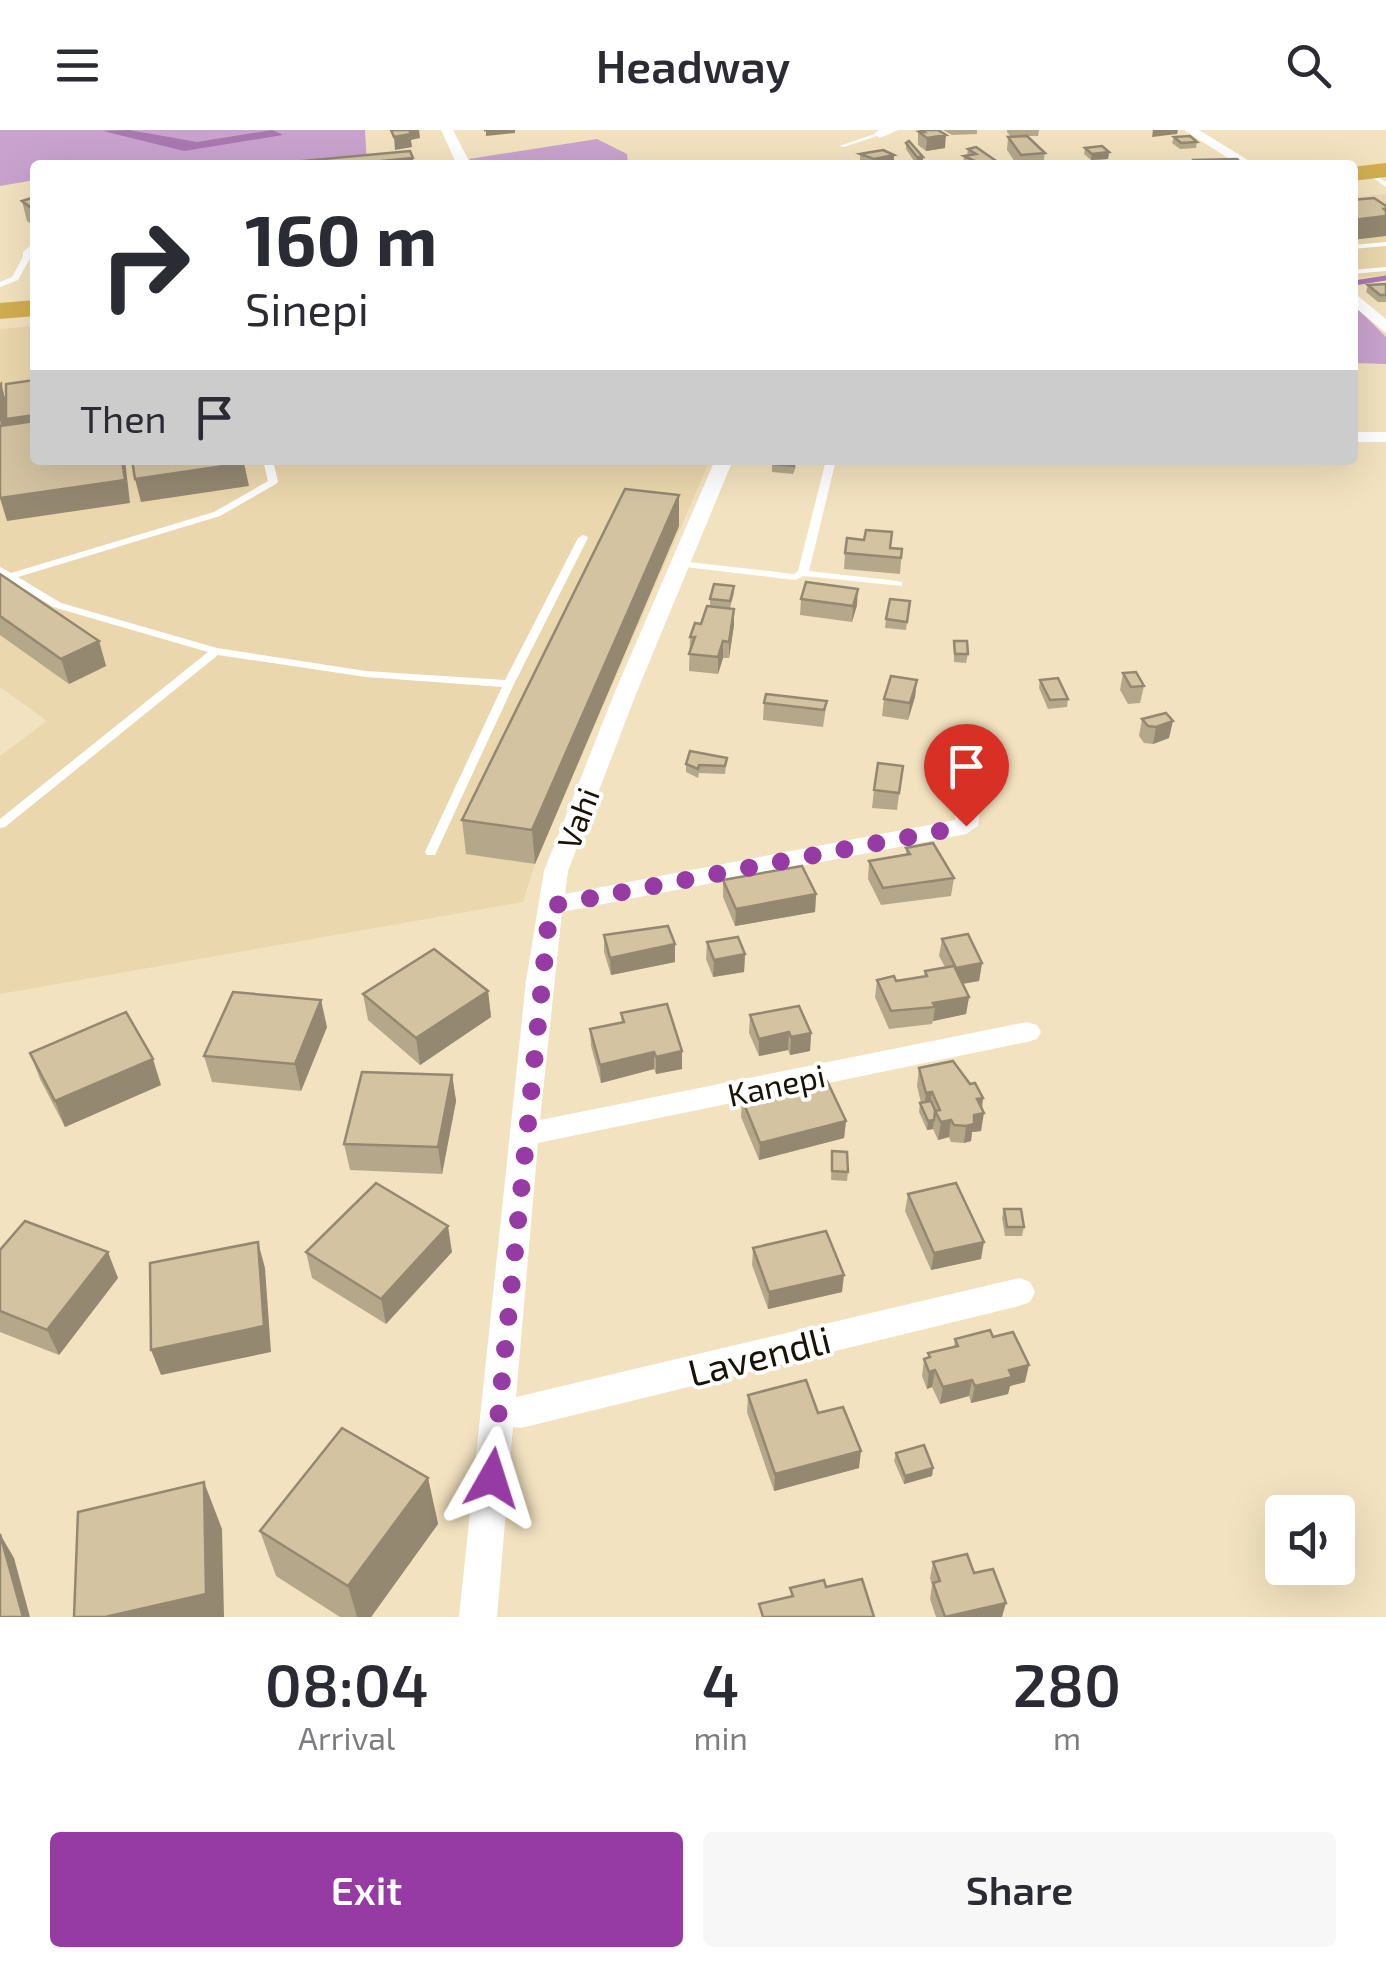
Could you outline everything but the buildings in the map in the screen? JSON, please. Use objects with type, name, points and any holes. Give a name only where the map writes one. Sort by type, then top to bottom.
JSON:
[{"type":"highway","points":[[0,308],[30,305]]},
{"type":"street","points":[[447,130],[462,160]]},
{"type":"street","points":[[1190,130],[1241,160]]},
{"type":"street","points":[[1358,302],[1386,328]]},
{"type":"street","points":[[1358,436],[1386,436]]},
{"type":"street","name":"Vahi","points":[[478,1617],[525,1132],[556,871],[722,465]]},
{"type":"street","points":[[550,906],[966,826],[970,802]]},
{"type":"street","name":"Kanepi","points":[[525,1132],[1027,1032]]},
{"type":"street","name":"Lavendli","points":[[500,1409],[521,1412],[1019,1292]]},
{"type":"lane","points":[[842,146],[888,131]]},
{"type":"lane","points":[[1358,247],[1386,244]]},
{"type":"lane","points":[[0,285],[15,278],[30,257]]},
{"type":"lane","points":[[1358,271],[1386,269]]},
{"type":"lane","points":[[0,396],[30,392]]},
{"type":"lane","points":[[5,573],[217,514],[272,482],[269,465]]},
{"type":"lane","points":[[802,573],[830,465]]},
{"type":"lane","points":[[430,852],[583,538]]},
{"type":"lane","points":[[680,564],[898,584]]},
{"type":"lane","points":[[5,573],[58,605],[216,650],[366,674],[510,684]]},
{"type":"lane","points":[[1,824],[216,650]]},
{"type":"shaded area","points":[[0,130],[365,130],[367,160],[30,160],[30,181],[0,186]]},
{"type":"shaded area","points":[[129,130],[197,142],[272,130],[283,135],[184,151],[103,131]]},
{"type":"shaded area","points":[[597,139],[627,154],[628,160],[470,160]]},
{"type":"shaded area","points":[[1386,194],[1386,275],[1358,278],[1358,197]]},
{"type":"shaded area","points":[[1358,309],[1386,337],[1386,364],[1358,363]]},
{"type":"shaded area","points":[[30,326],[30,465],[708,465],[535,864],[523,902],[0,994],[0,756],[47,721],[0,687],[0,329]]},
{"type":"waterway","points":[[1358,282],[1386,278]]},
{"type":"route","points":[[492,1478],[539,981],[550,906],[966,826]]}]
